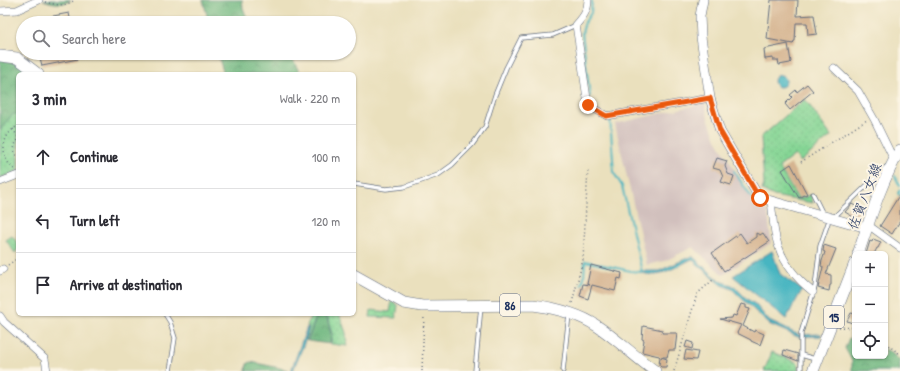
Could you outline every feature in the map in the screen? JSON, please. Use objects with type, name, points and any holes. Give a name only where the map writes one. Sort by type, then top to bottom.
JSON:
[{"type":"main road","points":[[0,56],[16,58]]},
{"type":"main road","points":[[20,60],[35,72]]},
{"type":"main road","name":"佐賀八女線","points":[[859,251],[878,195],[897,155]]},
{"type":"main road","name":"15","points":[[814,371],[852,271]]},
{"type":"main road","name":"86","points":[[356,276],[404,303],[425,306],[533,305],[579,316],[597,326],[655,371]]},
{"type":"street","points":[[0,11],[17,10],[38,0]]},
{"type":"street","points":[[588,0],[588,9],[576,25],[588,105],[606,116],[710,98]]},
{"type":"street","points":[[703,0],[700,16],[701,37],[710,98],[720,131],[760,198],[828,219],[868,227],[900,248]]},
{"type":"street","points":[[834,68],[858,91],[897,155]]},
{"type":"street","points":[[0,182],[16,176]]},
{"type":"street","points":[[772,201],[778,244],[790,268],[801,282],[813,292]]},
{"type":"street","points":[[0,316],[4,322],[45,360],[47,371]]},
{"type":"lane","points":[[356,184],[386,189],[420,182],[438,175],[452,166],[472,145],[485,127],[495,95],[521,38],[553,35],[576,25]]},
{"type":"lane","points":[[801,371],[801,333],[815,287],[820,246],[828,219],[897,155]]},
{"type":"lane","points":[[813,194],[828,219]]},
{"type":"lane","points":[[475,371],[481,306]]},
{"type":"lane","points":[[563,371],[569,313]]},
{"type":"lane","points":[[166,316],[170,322],[175,338],[170,371]]},
{"type":"lane","points":[[801,355],[818,360]]},
{"type":"path","points":[[38,0],[58,6],[68,4],[75,0]]},
{"type":"path","points":[[802,162],[872,116]]},
{"type":"path","points":[[16,127],[5,135],[1,150],[7,164],[12,169],[16,170]]},
{"type":"path","points":[[13,129],[16,134]]},
{"type":"path","points":[[16,143],[14,150],[16,154]]},
{"type":"path","points":[[569,313],[583,260],[588,169]]},
{"type":"path","points":[[2,270],[16,260]]},
{"type":"path","points":[[674,371],[697,294],[714,279]]},
{"type":"path","points":[[422,371],[425,306]]},
{"type":"path","points":[[831,326],[852,328]]},
{"type":"path","points":[[888,345],[900,354]]},
{"type":"shaded area","points":[[705,103],[708,118],[716,139],[752,199],[768,212],[771,243],[723,275],[693,247],[665,261],[647,265],[615,124]]},
{"type":"green space","points":[[43,0],[71,0],[65,3],[54,3]]},
{"type":"green space","points":[[203,0],[242,0],[246,16],[207,16]]},
{"type":"green space","points":[[0,59],[20,64],[29,72],[16,72],[16,114],[12,115],[0,130]]},
{"type":"green space","points":[[219,60],[293,60],[299,72],[223,72]]},
{"type":"green space","points":[[805,99],[831,136],[800,162],[795,155],[779,167],[798,199],[811,195],[813,203],[774,196],[762,190],[764,185],[761,137]]},
{"type":"green space","points":[[16,112],[16,172],[0,178],[0,131],[9,114]]},
{"type":"green space","points":[[12,236],[16,241],[15,253],[6,240]]},
{"type":"green space","points":[[392,301],[398,305],[396,318],[370,317],[371,310],[390,312]]},
{"type":"green space","points":[[310,316],[316,316],[306,341],[309,328],[307,326]]},
{"type":"green space","points":[[316,316],[326,316],[331,334],[330,344],[308,341]]},
{"type":"green space","points":[[328,316],[340,316],[346,333],[347,346],[331,344],[332,334]]},
{"type":"green space","points":[[849,338],[852,338],[852,359],[888,359],[888,351],[900,361],[900,371],[852,371],[852,361],[845,348]]},
{"type":"green space","points":[[772,352],[798,363],[798,371],[764,371]]},
{"type":"green space","points":[[251,362],[289,370],[246,371],[247,364]]},
{"type":"water","points":[[780,75],[784,77],[786,81],[784,85],[780,87],[776,85],[774,81],[776,77]]},
{"type":"water","points":[[772,251],[780,274],[802,290],[786,319],[733,276]]},
{"type":"water","points":[[692,256],[713,275],[723,282],[732,285],[747,299],[755,304],[769,321],[799,335],[821,334],[821,336],[798,337],[769,324],[732,289],[720,284],[692,259],[660,273],[646,274],[640,272],[659,271]]},
{"type":"water","points":[[307,327],[307,334],[304,344],[293,371],[291,371]]},
{"type":"building","points":[[771,0],[798,0],[797,16],[814,15],[817,34],[808,35],[807,23],[796,23],[795,41],[793,44],[767,39]]},
{"type":"building","points":[[69,13],[70,16],[53,16]]},
{"type":"building","points":[[788,44],[790,63],[779,65],[778,60],[773,60],[773,58],[765,59],[764,49]]},
{"type":"building","points":[[41,60],[73,60],[42,66]]},
{"type":"building","points":[[807,84],[813,91],[790,110],[785,104],[792,97],[790,95],[796,90],[797,92]]},
{"type":"building","points":[[717,158],[727,161],[725,166],[728,174],[734,176],[731,185],[721,182],[723,177],[720,170],[713,168]]},
{"type":"building","points":[[791,164],[807,194],[799,198],[782,170]]},
{"type":"building","points":[[900,194],[900,221],[892,234],[880,226]]},
{"type":"building","points":[[852,204],[860,209],[860,212],[855,218],[845,212]]},
{"type":"building","points":[[740,233],[747,243],[756,237],[756,233],[760,235],[763,233],[769,242],[724,271],[712,253]]},
{"type":"building","points":[[873,239],[881,242],[876,251],[867,251],[870,241],[872,242]]},
{"type":"building","points":[[824,245],[836,249],[826,274],[831,275],[831,285],[829,291],[818,288],[823,267],[821,266],[825,252],[823,251]]},
{"type":"building","points":[[591,265],[622,273],[621,279],[618,278],[615,291],[592,285],[588,299],[580,296],[583,284],[590,285],[587,284]]},
{"type":"building","points":[[741,304],[746,305],[746,308],[750,309],[743,326],[754,332],[755,330],[764,334],[760,345],[737,333],[741,325],[720,319],[732,318],[733,315],[736,316]]},
{"type":"building","points":[[851,313],[852,313],[852,323],[847,321]]},
{"type":"building","points":[[643,326],[663,330],[662,333],[677,333],[675,350],[669,350],[667,357],[661,357],[667,359],[666,367],[661,367],[659,365],[659,356],[642,352],[644,340],[642,339]]},
{"type":"building","points":[[687,341],[693,343],[692,349],[685,347]]},
{"type":"building","points":[[686,350],[698,352],[696,360],[684,359]]},
{"type":"building","points":[[784,350],[798,354],[798,361],[783,355]]},
{"type":"waterway","points":[[590,96],[582,33],[585,22],[591,13],[592,0]]},
{"type":"waterway","points":[[610,118],[614,173],[622,186],[642,272]]},
{"type":"waterway","points":[[734,171],[757,206]]},
{"type":"waterway","points":[[895,176],[900,186]]},
{"type":"waterway","points":[[900,190],[898,193],[900,196]]},
{"type":"waterway","points":[[581,285],[584,278],[585,261],[640,272]]},
{"type":"route","points":[[588,105],[606,116],[710,98],[720,131],[760,198]]}]
